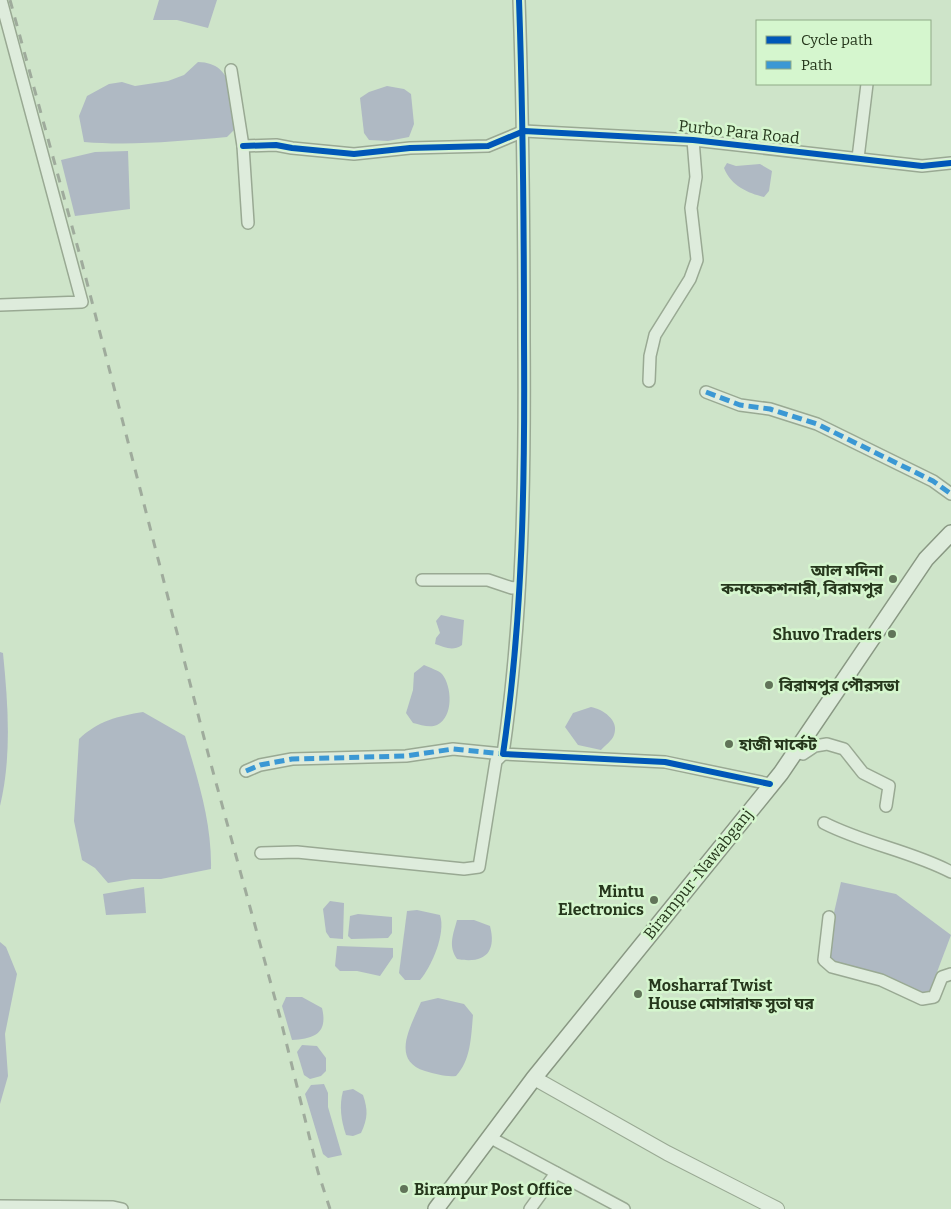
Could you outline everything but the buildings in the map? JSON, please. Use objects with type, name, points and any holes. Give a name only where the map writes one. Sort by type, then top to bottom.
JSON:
[{"type":"main road","name":"Birampur-Nawabganj","points":[[436,1209],[491,1138],[534,1078],[770,784],[926,559],[951,533]]},
{"type":"street","points":[[0,305],[82,302],[1,0]]},
{"type":"street","points":[[261,853],[296,852],[464,869],[479,867],[490,812],[496,761],[503,754],[514,680],[519,587],[524,448],[524,131],[519,0]]},
{"type":"street","points":[[0,46],[12,44]]},
{"type":"street","points":[[231,70],[243,146],[248,223]]},
{"type":"street","points":[[858,158],[867,85]]},
{"type":"street","points":[[243,146],[276,145],[354,154],[410,148],[488,146],[524,131]]},
{"type":"street","name":"Purbo Para Road","points":[[524,131],[693,140],[922,166],[951,163]]},
{"type":"street","points":[[649,381],[650,356],[655,334],[690,279],[696,260],[691,208],[696,176],[693,140]]},
{"type":"street","points":[[706,392],[740,405],[770,409],[817,424],[933,481],[951,494]]},
{"type":"street","points":[[422,580],[488,580],[512,588],[519,587]]},
{"type":"street","points":[[794,752],[803,754],[815,746],[827,744],[844,749],[863,773],[889,786],[886,806]]},
{"type":"street","points":[[246,771],[260,765],[292,759],[406,756],[453,748],[503,754],[665,762],[770,784]]},
{"type":"street","points":[[824,823],[951,872]]},
{"type":"street","points":[[829,917],[824,960],[832,967],[880,980],[922,999],[934,997],[942,977],[951,974]]},
{"type":"street","points":[[534,1078],[667,1153],[778,1209]]},
{"type":"street","points":[[491,1138],[624,1209]]},
{"type":"street","points":[[530,1209],[556,1173]]},
{"type":"street","points":[[0,1206],[113,1207],[122,1209]]},
{"type":"shaded area","points":[[159,0],[217,0],[208,28],[177,20],[153,20]]},
{"type":"shaded area","points":[[198,62],[210,64],[219,69],[229,85],[232,95],[235,129],[227,137],[138,143],[84,142],[79,116],[87,96],[109,84],[122,82],[135,86],[168,81],[184,75]]},
{"type":"shaded area","points":[[387,86],[404,89],[411,94],[414,124],[409,137],[388,141],[369,140],[364,133],[360,98],[369,92]]},
{"type":"shaded area","points":[[128,151],[130,209],[75,216],[61,160],[95,152]]},
{"type":"shaded area","points":[[727,163],[736,166],[760,164],[772,171],[769,191],[764,197],[741,188],[727,174],[724,168]]},
{"type":"shaded area","points":[[441,615],[464,620],[462,645],[452,649],[435,644],[436,638],[440,633],[436,621]]},
{"type":"shaded area","points":[[0,652],[3,653],[8,749],[0,806]]},
{"type":"shaded area","points":[[424,665],[442,674],[448,686],[449,709],[443,721],[434,726],[413,723],[406,713],[413,690],[414,673]]},
{"type":"shaded area","points":[[591,707],[609,716],[614,725],[613,737],[601,750],[578,745],[565,727],[573,713]]},
{"type":"shaded area","points":[[143,712],[185,736],[207,818],[211,869],[161,879],[132,879],[108,883],[95,868],[82,860],[74,821],[79,739],[109,720]]},
{"type":"shaded area","points":[[841,882],[896,894],[951,935],[928,996],[828,962],[828,939]]},
{"type":"shaded area","points":[[144,887],[146,913],[106,915],[103,894]]},
{"type":"shaded area","points":[[330,901],[344,903],[343,939],[330,938],[326,932],[323,909]]},
{"type":"shaded area","points":[[417,910],[440,915],[441,931],[437,949],[425,974],[420,980],[405,980],[399,973],[407,911]]},
{"type":"shaded area","points":[[358,914],[392,917],[392,933],[388,938],[351,939],[348,936],[350,916]]},
{"type":"shaded area","points":[[457,920],[474,920],[490,926],[492,943],[490,950],[481,958],[475,960],[457,959],[452,945]]},
{"type":"shaded area","points":[[0,942],[6,947],[17,974],[5,1034],[8,1076],[0,1104]]},
{"type":"shaded area","points":[[337,946],[393,948],[393,957],[380,976],[357,971],[340,971],[335,966]]},
{"type":"shaded area","points":[[286,997],[302,997],[322,1008],[323,1023],[318,1033],[307,1038],[292,1040],[282,1006]]},
{"type":"shaded area","points":[[438,998],[464,1004],[473,1015],[471,1040],[465,1063],[456,1076],[437,1074],[414,1066],[408,1059],[406,1051],[409,1031],[421,1002]]},
{"type":"shaded area","points":[[302,1045],[317,1046],[326,1058],[326,1071],[321,1076],[310,1079],[304,1075],[297,1052]]},
{"type":"shaded area","points":[[324,1084],[328,1093],[328,1107],[342,1155],[328,1158],[323,1154],[305,1094],[311,1085]]},
{"type":"shaded area","points":[[353,1089],[363,1095],[366,1114],[361,1133],[353,1136],[346,1135],[341,1108],[343,1091]]},
{"type":"railway","points":[[10,0],[82,263],[209,757],[280,1017],[318,1172],[330,1209]]},
{"type":"marked path","points":[[706,392],[740,405],[770,409],[817,424],[933,481],[951,494]]},
{"type":"marked path","points":[[246,771],[260,765],[292,759],[406,756],[453,749],[503,754]]},
{"type":"cycle path","points":[[519,0],[523,213],[523,496],[519,600],[510,703],[503,754],[665,762],[770,784]]},
{"type":"cycle path","points":[[243,146],[276,145],[354,154],[410,148],[488,146],[524,131],[693,140],[922,166],[951,163]]},
{"type":"place","name":"আল মদিনা কনফেকশনারী, বিরামপুর","points":[[893,579]]},
{"type":"place","name":"Shuvo Traders","points":[[892,634]]},
{"type":"place","name":"বিরামপুর পৌরসভা","points":[[769,685]]},
{"type":"place","name":"হাজী মার্কেট","points":[[729,744]]},
{"type":"place","name":"Mintu Electronics","points":[[654,900]]},
{"type":"place","name":"Mosharraf Twist House মোসারাফ সুতা ঘর","points":[[638,994]]},
{"type":"place","name":"Birampur Post Office","points":[[404,1189]]}]
